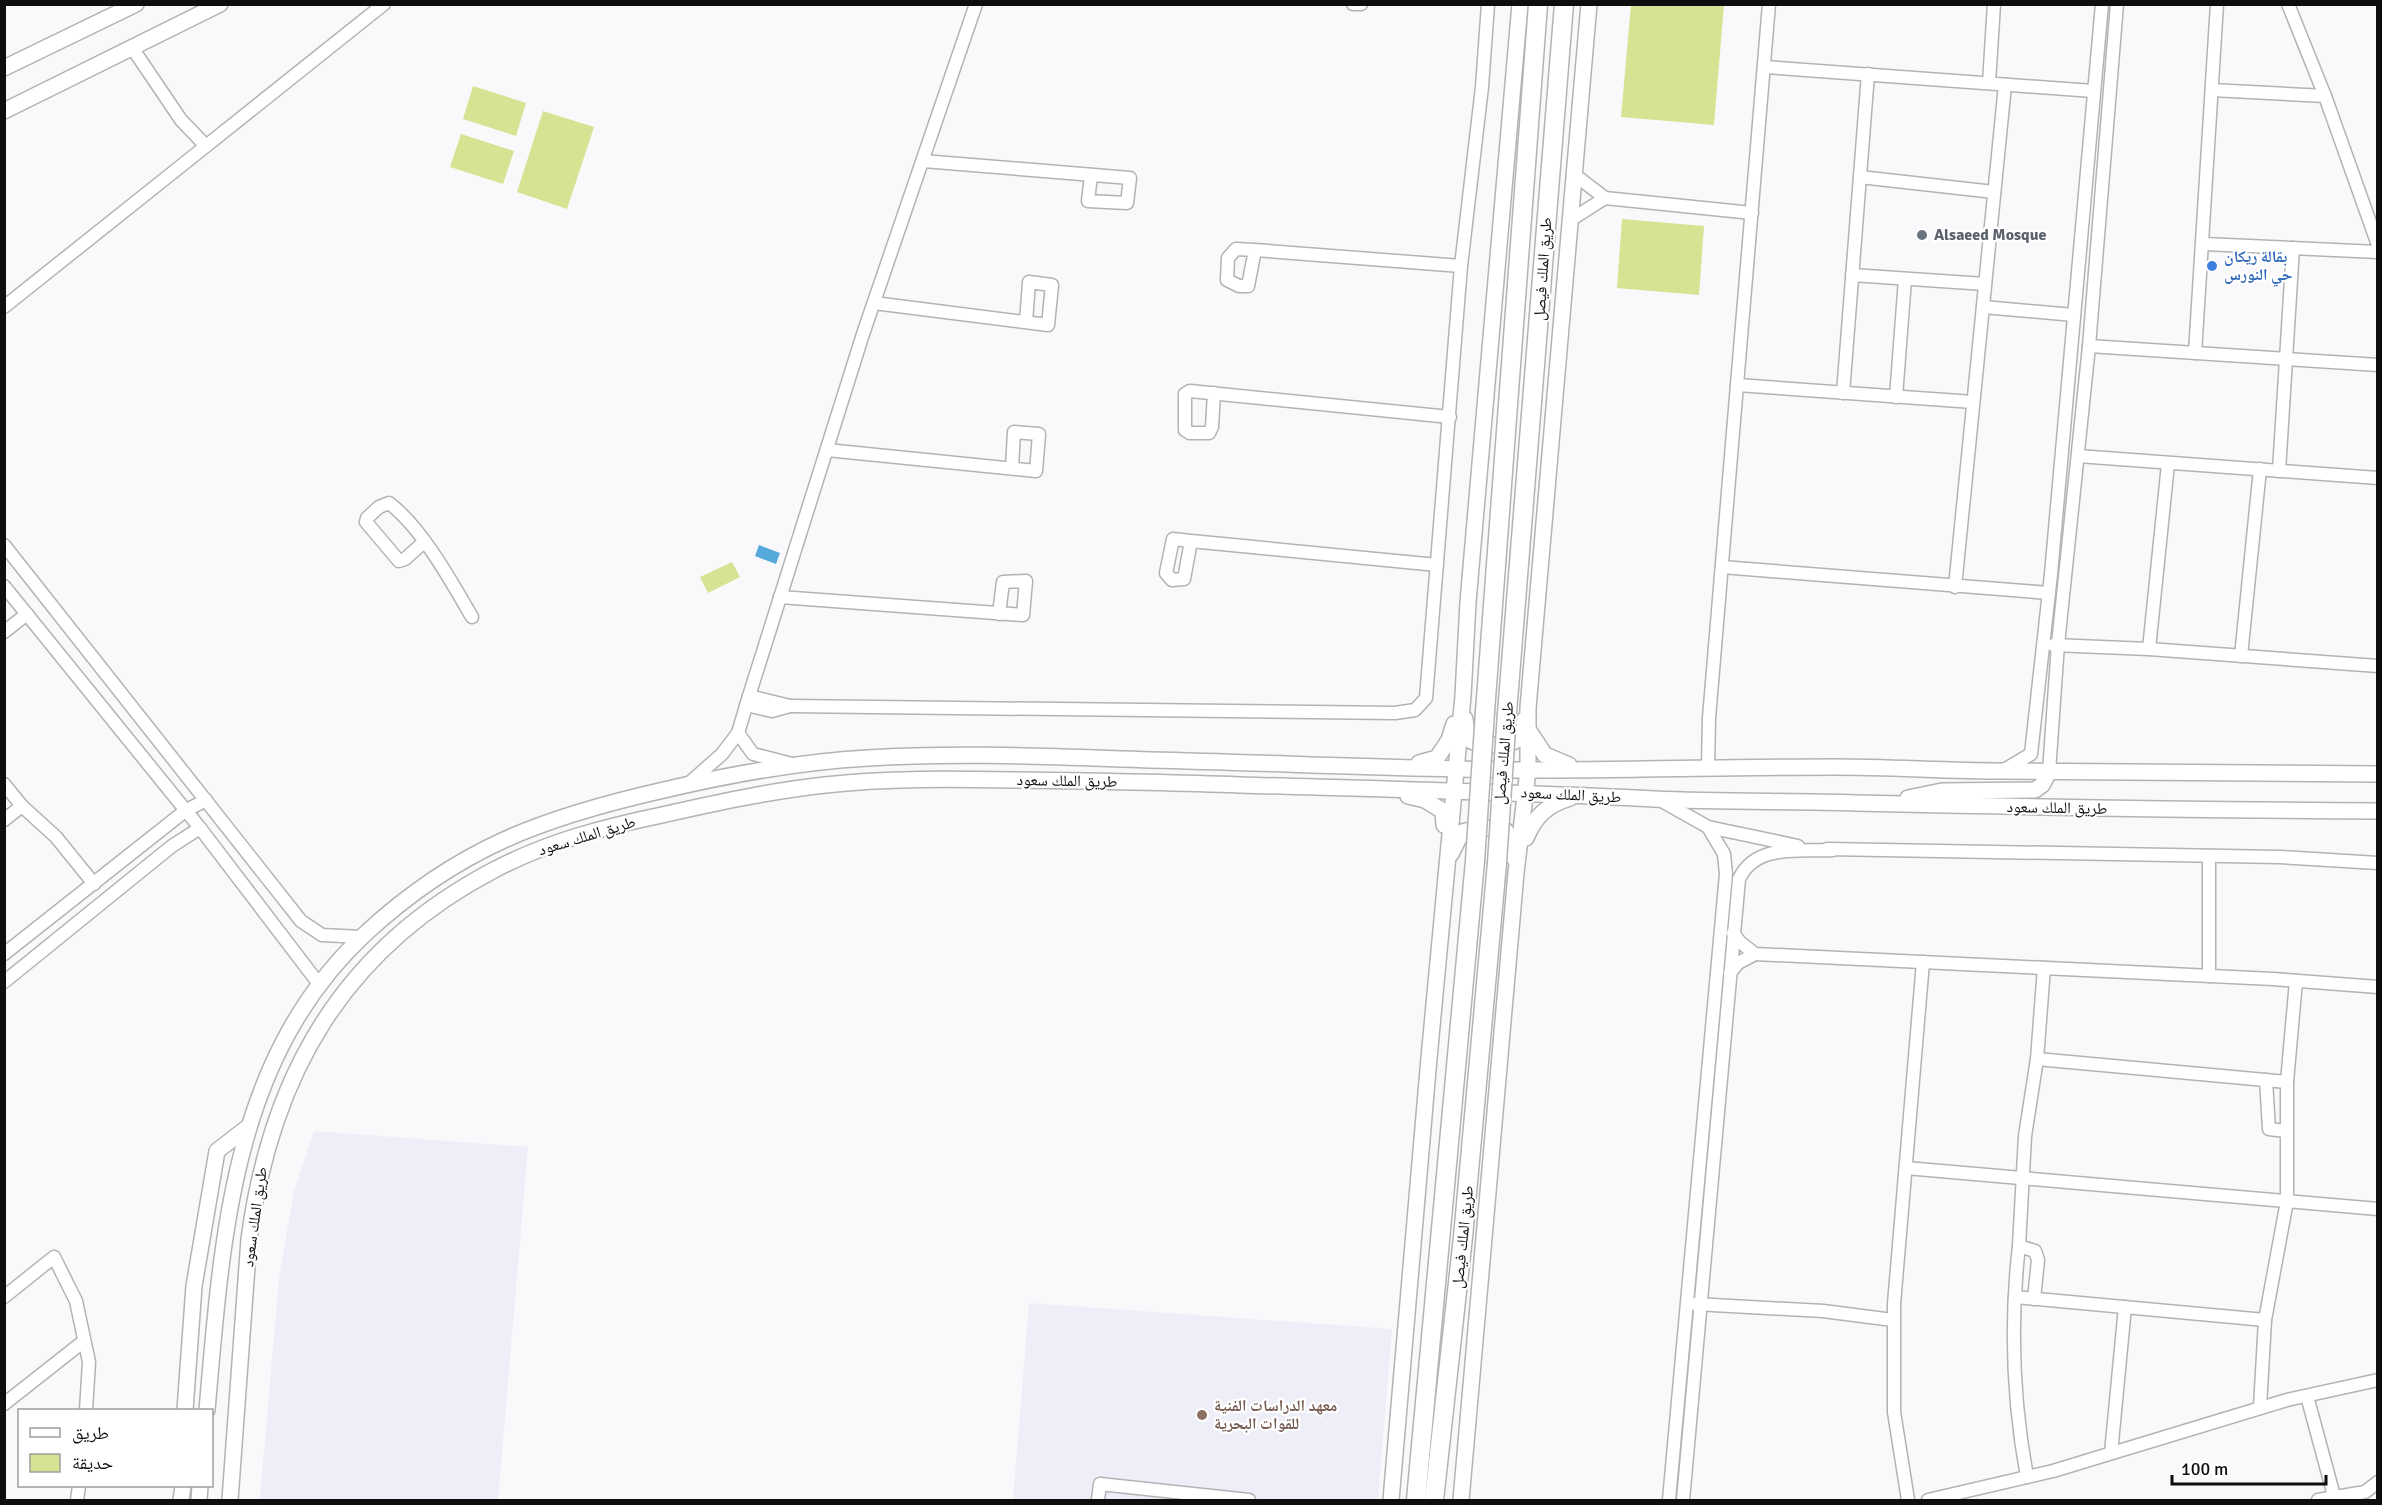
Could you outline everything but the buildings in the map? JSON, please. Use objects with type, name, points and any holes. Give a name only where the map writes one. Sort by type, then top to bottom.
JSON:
[{"type":"highway","name":"طريق الملك فيصل","points":[[1434,1500],[1464,1226],[1497,863],[1564,4]]},
{"type":"highway","name":"طريق الملك فيصل","points":[[1416,1500],[1475,861],[1525,5]]},
{"type":"main road","points":[[4,69],[136,4]]},
{"type":"main road","points":[[4,111],[133,50],[220,4]]},
{"type":"main road","points":[[1461,1500],[1516,873],[1527,793],[1528,708],[1589,4]]},
{"type":"main road","points":[[1392,1500],[1446,864],[1463,696],[1468,602],[1525,5]]},
{"type":"main road","points":[[1463,696],[1467,733],[1471,741],[1479,744],[1510,744],[1521,735],[1528,708]]},
{"type":"main road","points":[[1377,766],[1428,762],[1437,758],[1449,740],[1463,696]]},
{"type":"main road","points":[[1529,731],[1545,755],[1553,760],[1587,770]]},
{"type":"main road","name":"طريق الملك سعود","points":[[207,1409],[217,1304],[235,1173],[248,1126],[286,1035],[319,984],[362,937],[420,887],[493,843],[555,818],[687,784],[793,765],[865,758],[964,754],[1455,769],[1847,767],[2049,772],[2378,774]]},
{"type":"main road","points":[[1854,802],[1918,797],[1942,791],[2035,790],[2042,785],[2049,772]]},
{"type":"main road","name":"طريق الملك سعود","points":[[231,1500],[250,1229],[265,1154],[283,1097],[310,1042],[342,994],[376,957],[453,893],[497,868],[549,845],[612,826],[710,804],[828,785],[955,779],[1453,790],[1659,799],[2035,808],[2378,812]]},
{"type":"main road","points":[[1372,789],[1425,800],[1443,811],[1446,864]]},
{"type":"main road","points":[[1516,873],[1534,820],[1551,804],[1583,794]]},
{"type":"main road","points":[[1446,864],[1462,832],[1471,828],[1491,828],[1506,831],[1511,839],[1516,873]]},
{"type":"main road","points":[[185,1409],[194,1286],[217,1151],[248,1126]]},
{"type":"street","points":[[4,307],[384,4]]},
{"type":"street","points":[[687,784],[722,754],[738,733],[874,303],[976,4]]},
{"type":"street","points":[[1353,4],[1361,4]]},
{"type":"street","points":[[747,701],[790,706],[1239,713],[1395,714],[1415,710],[1426,698],[1461,266],[1482,87],[1488,4]]},
{"type":"street","points":[[1708,767],[1709,718],[1769,4]]},
{"type":"street","points":[[1989,83],[1994,4]]},
{"type":"street","points":[[2000,771],[2022,762],[2031,754],[2049,593],[2102,4]]},
{"type":"street","points":[[2049,772],[2058,644],[2089,346],[2117,4]]},
{"type":"street","points":[[2194,353],[2204,244],[2217,4]]},
{"type":"street","points":[[2288,4],[2325,96],[2378,245]]},
{"type":"street","points":[[133,50],[181,120],[206,146]]},
{"type":"street","points":[[1765,67],[2093,92]]},
{"type":"street","points":[[1843,393],[1868,74]]},
{"type":"street","points":[[1955,587],[2005,85]]},
{"type":"street","points":[[2212,90],[2325,96]]},
{"type":"street","points":[[922,161],[1090,175]]},
{"type":"street","points":[[1575,175],[1605,198],[1752,213]]},
{"type":"street","points":[[1860,177],[1994,192]]},
{"type":"street","points":[[1572,219],[1605,198]]},
{"type":"street","points":[[2204,244],[2378,252]]},
{"type":"street","points":[[2279,471],[2284,358],[2293,248]]},
{"type":"street","points":[[1255,250],[1461,266]]},
{"type":"street","points":[[1852,275],[1985,284]]},
{"type":"street","points":[[1896,397],[1905,279]]},
{"type":"street","points":[[874,303],[1026,322]]},
{"type":"street","points":[[1983,307],[2074,315]]},
{"type":"street","points":[[2089,346],[2378,365]]},
{"type":"street","points":[[1737,385],[1973,402]]},
{"type":"street","points":[[1214,393],[1250,394],[1450,417]]},
{"type":"street","points":[[827,450],[1012,468]]},
{"type":"street","points":[[2078,456],[2378,478]]},
{"type":"street","points":[[2149,649],[2168,464]]},
{"type":"street","points":[[2241,656],[2260,469]]},
{"type":"street","points":[[424,542],[405,559],[399,561],[366,522],[367,518],[379,507],[389,503],[424,542],[442,565],[472,616]]},
{"type":"street","points":[[1191,541],[1437,565]]},
{"type":"street","points":[[4,545],[311,930],[322,935],[362,937]]},
{"type":"street","points":[[1722,567],[2049,593]]},
{"type":"street","points":[[4,586],[200,828],[319,984]]},
{"type":"street","points":[[780,597],[999,614]]},
{"type":"street","points":[[4,632],[27,614]]},
{"type":"street","points":[[2043,647],[2058,644],[2149,649],[2378,666]]},
{"type":"street","points":[[738,733],[753,754],[793,765]]},
{"type":"street","points":[[4,784],[22,806],[56,837],[94,884]]},
{"type":"street","points":[[1659,799],[1708,827],[1761,840],[1833,850]]},
{"type":"street","points":[[4,954],[185,811],[206,800]]},
{"type":"street","points":[[4,820],[22,806]]},
{"type":"street","points":[[1683,1500],[1694,1304],[1726,874],[1725,854],[1708,827]]},
{"type":"street","points":[[4,982],[172,846],[200,828]]},
{"type":"street","points":[[1670,1500],[1694,1304],[1739,879],[1753,859],[1774,852],[1833,850],[2209,856],[2378,863]]},
{"type":"street","points":[[2209,856],[2209,976]]},
{"type":"street","points":[[1733,933],[1755,954]]},
{"type":"street","points":[[1730,973],[1738,963],[1755,954],[2209,976],[2378,987]]},
{"type":"street","points":[[1908,1500],[1894,1412],[1893,1320],[1923,962]]},
{"type":"street","points":[[2027,1477],[2019,1434],[2014,1381],[2015,1297],[2025,1136],[2037,1059],[2044,968]]},
{"type":"street","points":[[2260,1407],[2265,1320],[2287,1201],[2287,1082],[2296,981]]},
{"type":"street","points":[[2037,1059],[2287,1082]]},
{"type":"street","points":[[2266,1080],[2269,1129],[2286,1131]]},
{"type":"street","points":[[1906,1168],[2378,1209]]},
{"type":"street","points":[[2019,1246],[2035,1251],[2038,1260],[2034,1299]]},
{"type":"street","points":[[4,1297],[54,1257],[76,1301],[88,1362],[86,1409]]},
{"type":"street","points":[[2015,1297],[2265,1320]]},
{"type":"street","points":[[1694,1304],[1823,1311],[1893,1320]]},
{"type":"street","points":[[2111,1453],[2125,1307]]},
{"type":"street","points":[[4,1404],[84,1341]]},
{"type":"street","points":[[1928,1500],[2027,1477],[2260,1407],[2378,1380]]},
{"type":"street","points":[[2307,1396],[2334,1496]]},
{"type":"street","points":[[1098,1500],[1100,1484],[1249,1500]]},
{"type":"street","points":[[2318,1500],[2373,1486]]},
{"type":"street","points":[[2357,1500],[2373,1486]]},
{"type":"shaded area","points":[[314,1131],[528,1147],[498,1500],[260,1499],[279,1278],[294,1191]]},
{"type":"shaded area","name":"معهد الدراسات الفنية للقوات البحرية","points":[[1029,1303],[1392,1329],[1378,1500],[1013,1500]]},
{"type":"green space","points":[[1631,5],[1724,5],[1714,125],[1621,117]]},
{"type":"green space","points":[[473,86],[526,103],[516,136],[463,119]]},
{"type":"green space","points":[[543,111],[594,127],[567,209],[517,192]]},
{"type":"green space","points":[[461,134],[514,151],[503,184],[450,167]]},
{"type":"green space","points":[[1622,219],[1704,226],[1699,295],[1617,288]]},
{"type":"green space","points":[[732,562],[740,577],[708,593],[700,577]]},
{"type":"water","points":[[759,545],[780,553],[776,564],[755,556]]},
{"type":"place","name":"Alsaeed Mosque","points":[[1922,235]]},
{"type":"place","name":"بقالة ريكان حي النورس","points":[[2212,266]]},
{"type":"place","name":"معهد الدراسات الفنية للقوات البحرية","points":[[1202,1415]]}]
